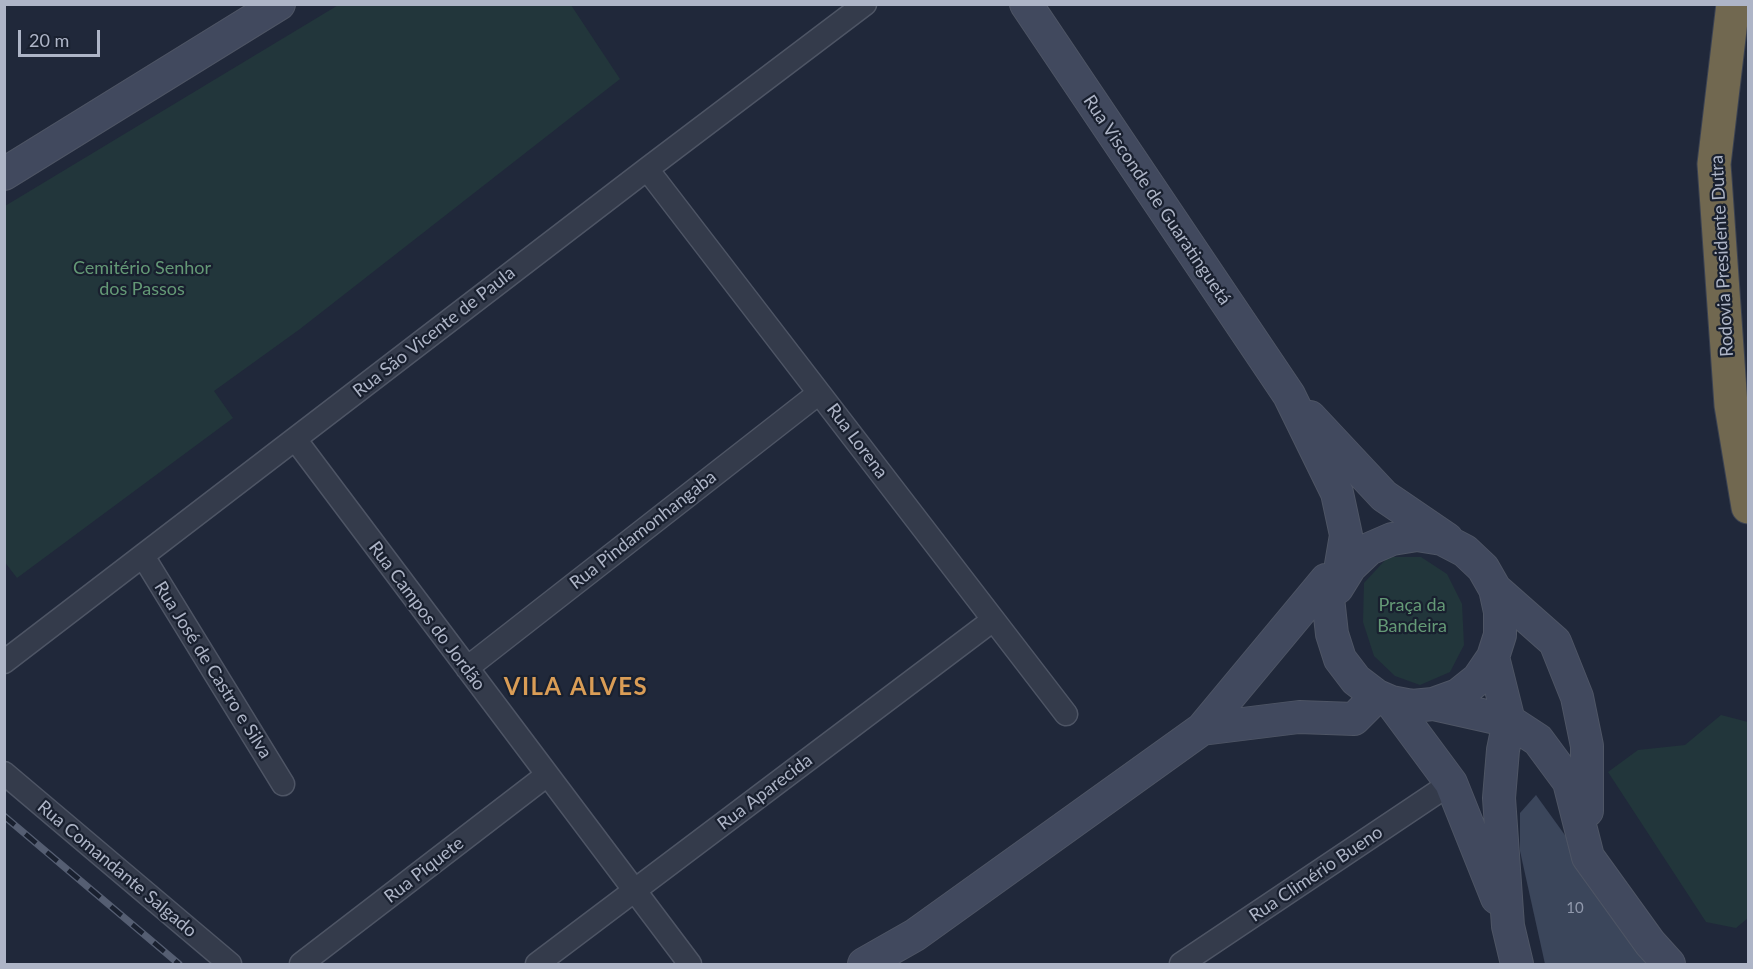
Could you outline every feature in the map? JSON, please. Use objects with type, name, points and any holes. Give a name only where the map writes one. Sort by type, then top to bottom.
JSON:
[{"type":"highway","name":"Rodovia Presidente Dutra","points":[[1733,4],[1714,164],[1731,405],[1749,507]]},
{"type":"main road","points":[[7,169],[279,4]]},
{"type":"main road","name":"Rua Visconde de Guaratinguetá","points":[[1026,4],[1288,395],[1337,493],[1346,535],[1332,584]]},
{"type":"main road","name":"Rua Visconde de Guaratinguetá","points":[[1288,395],[1384,496],[1465,551]]},
{"type":"main road","points":[[864,964],[915,935],[1202,729],[1332,584],[1369,549],[1392,539],[1417,536],[1442,540],[1465,551],[1483,568],[1495,589],[1500,612],[1500,635],[1493,657],[1478,679],[1458,695],[1433,704],[1412,706],[1384,699],[1354,719],[1299,717],[1202,729]]},
{"type":"main road","points":[[1332,584],[1332,634],[1340,658],[1356,680],[1384,699],[1451,783],[1508,926],[1517,964]]},
{"type":"main road","points":[[1495,589],[1555,642],[1577,697],[1587,746],[1588,857]]},
{"type":"main road","points":[[1493,657],[1509,720],[1503,750],[1499,798],[1508,926]]},
{"type":"main road","points":[[1433,704],[1509,720],[1538,740],[1569,782],[1588,857],[1650,943],[1669,964]]},
{"type":"street","name":"Rua São Vicente de Paula","points":[[4,662],[865,4]]},
{"type":"street","name":"Rua Lorena","points":[[647,169],[1066,714]]},
{"type":"street","name":"Rua Pindamonhangaba","points":[[467,668],[819,393]]},
{"type":"street","name":"Rua Campos do Jordão","points":[[295,439],[690,964]]},
{"type":"street","name":"Rua José de Castro e Silva","points":[[142,556],[283,784]]},
{"type":"street","name":"Rua Aparecida","points":[[537,964],[993,620]]},
{"type":"street","name":"Rua Comandante Salgado","points":[[4,773],[230,964]]},
{"type":"street","name":"Rua Piquete","points":[[301,964],[547,775]]},
{"type":"street","name":"Rua Climério Bueno","points":[[1182,964],[1451,783]]},
{"type":"green space","name":"Cemitério Senhor dos Passos","points":[[340,4],[571,5],[620,79],[300,329],[214,391],[233,418],[17,578],[4,561],[5,206]]},
{"type":"green space","name":"Praça da Bandeira","points":[[1388,557],[1421,557],[1447,574],[1462,604],[1464,645],[1450,672],[1420,685],[1395,676],[1374,656],[1363,622],[1364,583]]},
{"type":"green space","points":[[1721,715],[1748,722],[1748,918],[1736,928],[1706,922],[1608,772],[1638,750],[1685,745]]},
{"type":"building","points":[[1536,795],[1658,964],[1545,964],[1520,851],[1520,813]]},
{"type":"railway","points":[[4,816],[179,964]]},
{"type":"district","name":"VILA ALVES","points":[[576,687]]}]
